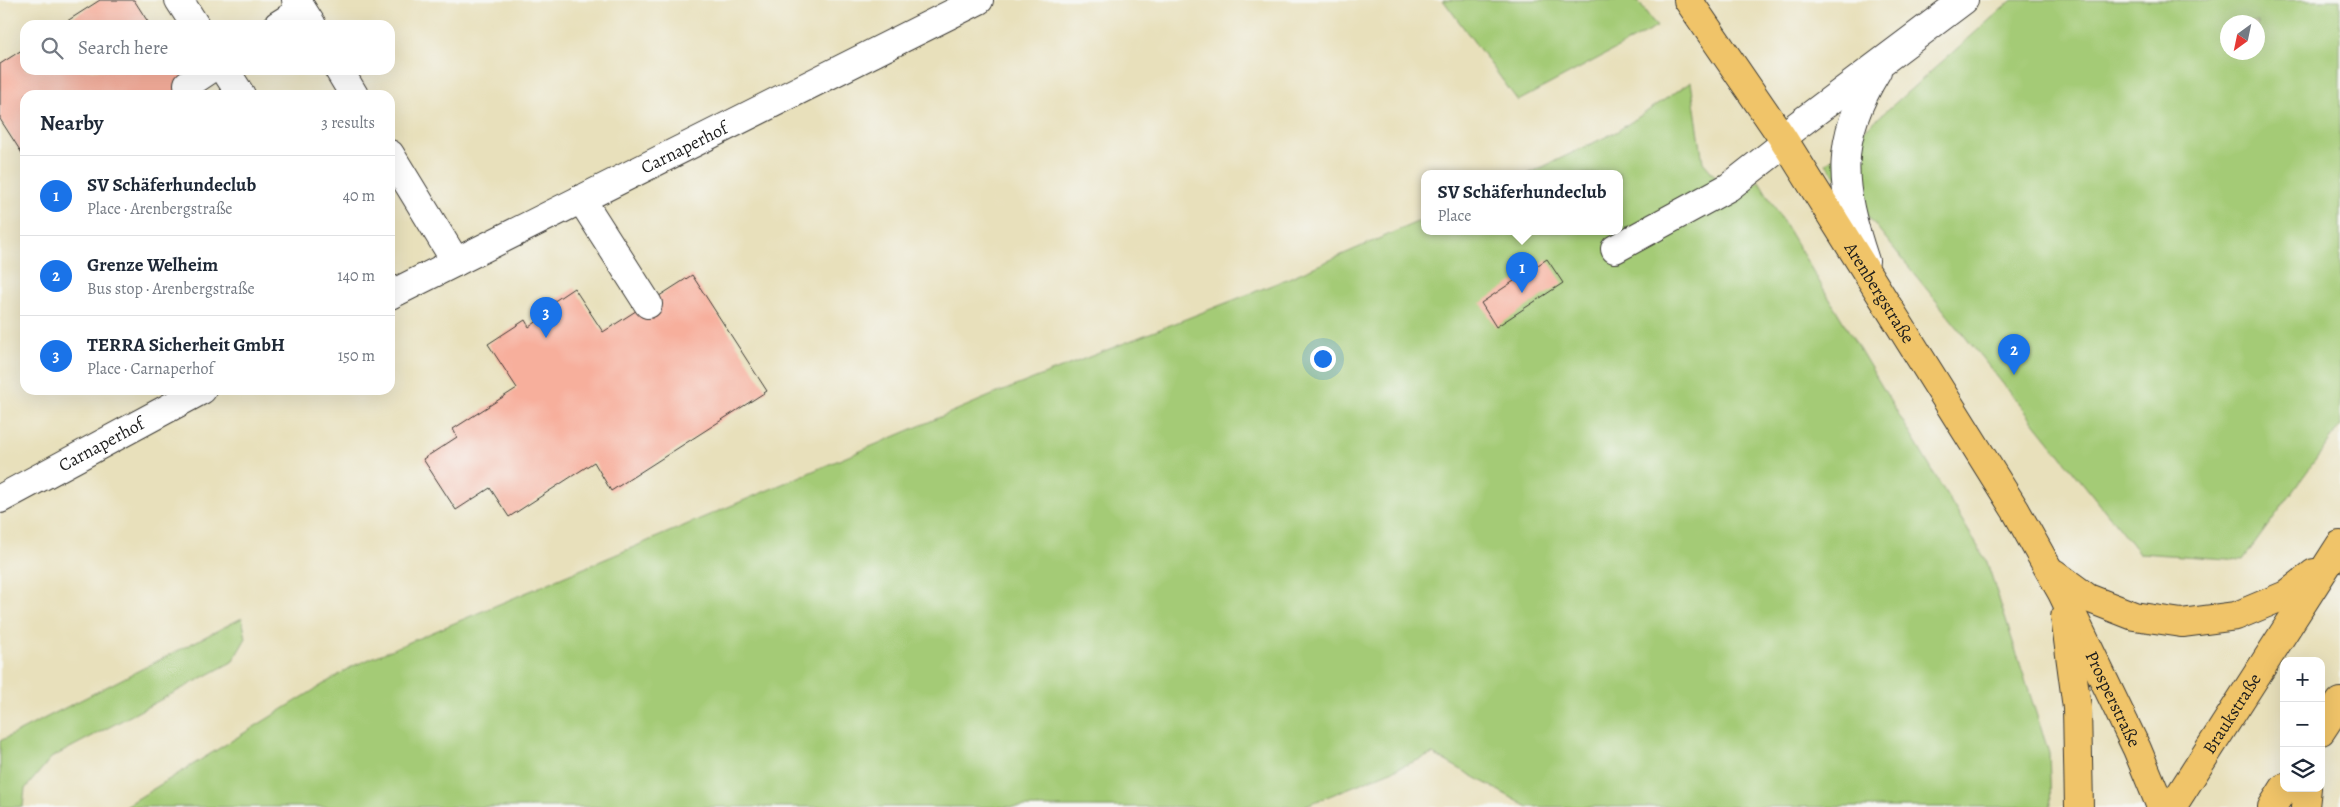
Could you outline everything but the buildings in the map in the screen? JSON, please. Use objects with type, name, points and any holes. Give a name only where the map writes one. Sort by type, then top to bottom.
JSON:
[{"type":"main road","name":"Arenbergstraße","points":[[1688,0],[1784,140],[1963,423],[2062,593]]},
{"type":"main road","points":[[2049,569],[2088,598],[2134,616],[2182,623],[2236,616],[2286,595],[2334,553]]},
{"type":"main road","name":"Braukstraße","points":[[2172,807],[2334,553]]},
{"type":"main road","points":[[2062,593],[2077,708],[2079,807]]},
{"type":"main road","name":"Prosperstraße","points":[[2062,593],[2137,748],[2161,807]]},
{"type":"main road","points":[[2325,725],[2340,702]]},
{"type":"main road","points":[[2272,807],[2281,792]]},
{"type":"main road","points":[[2305,807],[2307,792]]},
{"type":"street","points":[[179,0],[193,20]]},
{"type":"street","name":"Carnaperhof","points":[[395,292],[979,0]]},
{"type":"street","points":[[1615,249],[1728,187],[1784,140],[1964,0]]},
{"type":"street","points":[[285,20],[302,7]]},
{"type":"street","points":[[1871,278],[1852,223],[1845,173],[1849,131],[1865,90],[1882,63]]},
{"type":"street","points":[[228,75],[238,90]]},
{"type":"street","points":[[342,75],[351,90]]},
{"type":"street","points":[[395,162],[456,262]]},
{"type":"street","points":[[581,199],[648,304]]},
{"type":"street","name":"Carnaperhof","points":[[0,499],[193,395]]},
{"type":"green space","points":[[1443,0],[1637,0],[1657,27],[1518,101]]},
{"type":"green space","points":[[2012,0],[2340,0],[2340,426],[2243,560],[2139,553],[1826,164]]},
{"type":"green space","points":[[1691,82],[1703,162],[1736,200],[1759,181],[1987,562],[2049,753],[2051,807],[1528,807],[1433,754],[1302,807],[124,807],[353,666],[990,396],[1282,281],[1421,220],[1421,235],[1623,235],[1623,170],[1536,170],[1616,132]]},
{"type":"green space","points":[[242,618],[246,638],[232,662],[51,758],[25,789],[23,807],[0,807],[0,741]]},
{"type":"place","name":"SV Schäferhundeclub","points":[[1522,293]]},
{"type":"place","name":"TERRA Sicherheit GmbH","points":[[546,338]]},
{"type":"place","name":"Grenze Welheim","points":[[2014,375]]}]
